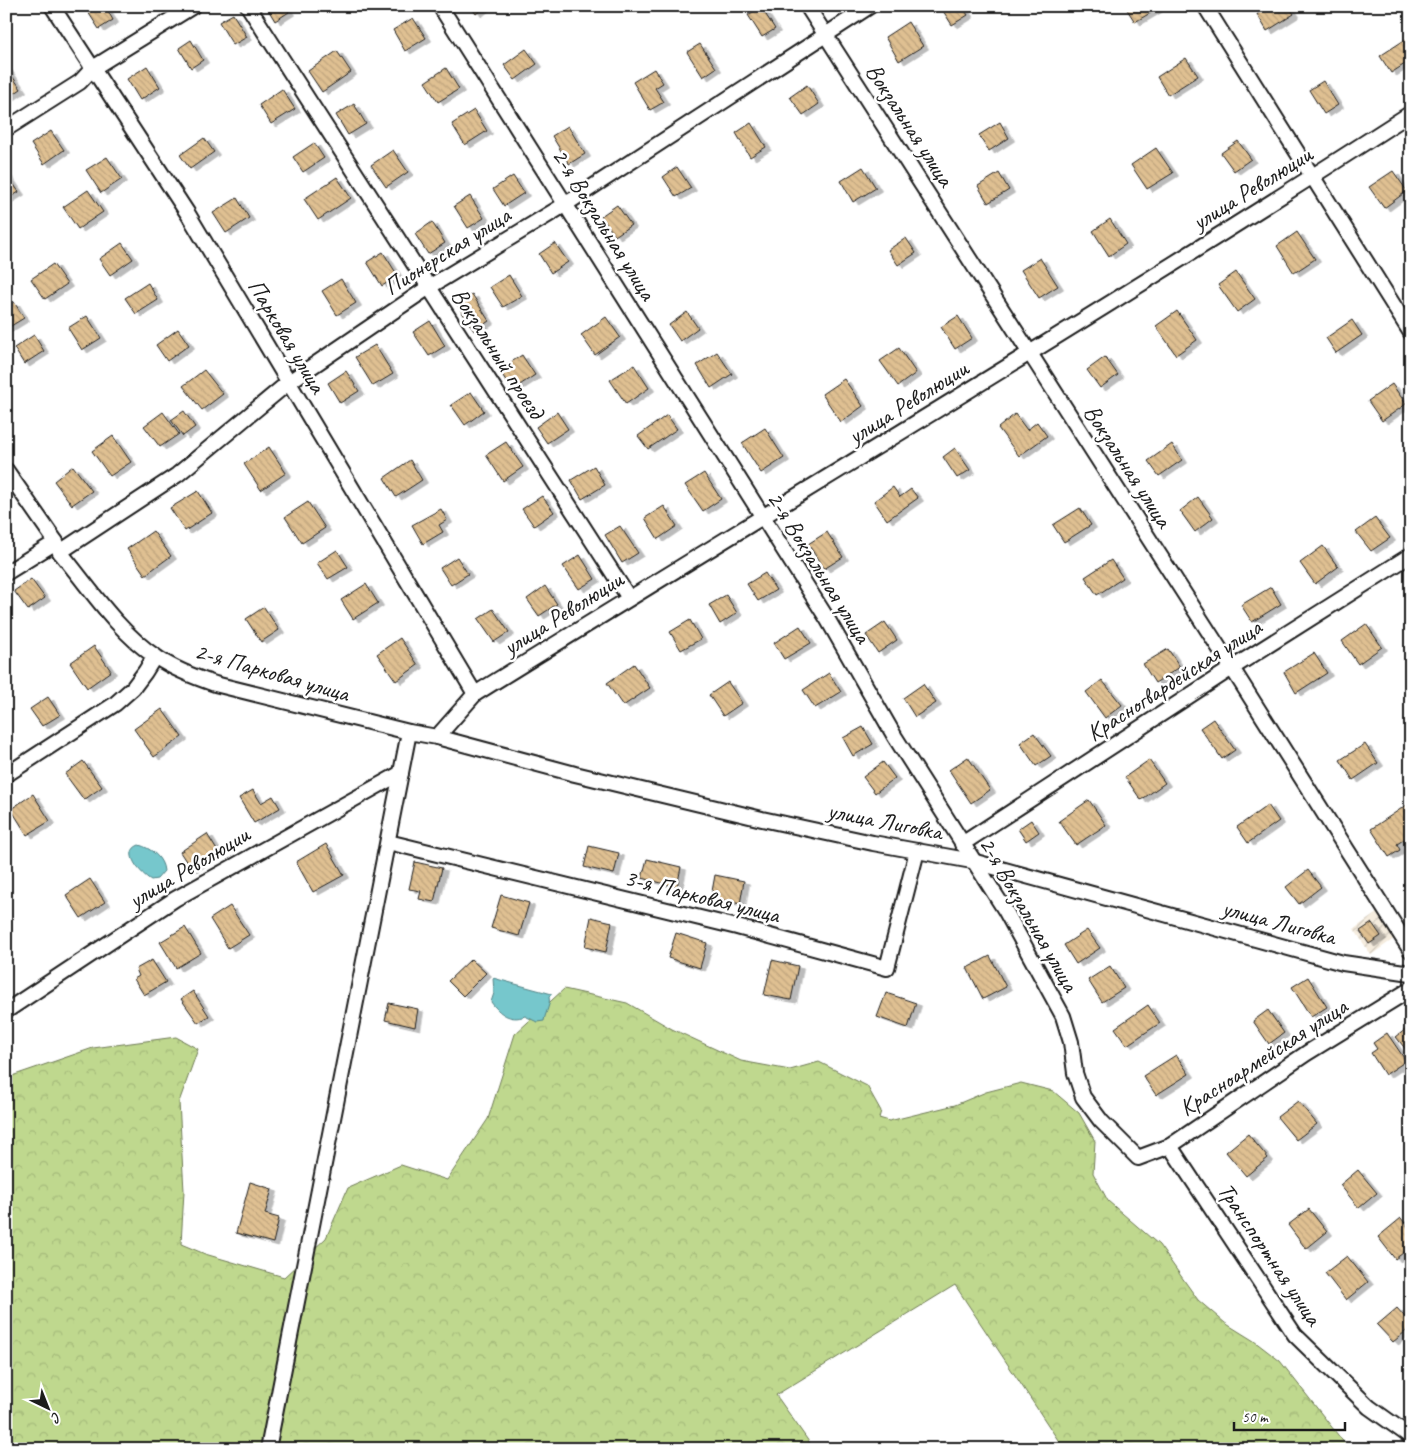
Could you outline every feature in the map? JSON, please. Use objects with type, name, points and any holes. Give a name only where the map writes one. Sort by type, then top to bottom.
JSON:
[{"type":"street","name":"Парковая улица","points":[[52,6],[188,214],[475,694]]},
{"type":"street","points":[[6,129],[80,82],[93,68],[193,6]]},
{"type":"street","name":"Вокзальный проезд","points":[[248,6],[629,598]]},
{"type":"street","name":"2-я Вокзальная улица","points":[[440,6],[828,620],[895,737],[972,861],[1005,910],[1063,1016],[1071,1042],[1075,1073],[1083,1097],[1107,1128],[1138,1158]]},
{"type":"street","name":"Вокзальная улица","points":[[807,6],[1232,668],[1411,951]]},
{"type":"street","name":"Пионерская улица","points":[[6,573],[58,547],[177,475],[290,382],[429,287],[566,204],[870,6]]},
{"type":"street","points":[[1205,6],[1411,333]]},
{"type":"street","name":"улица Революции","points":[[437,738],[475,694],[1029,354],[1411,113]]},
{"type":"street","name":"2-я Парковая улица","points":[[6,470],[58,547],[122,626],[155,656],[196,678],[215,684],[437,738]]},
{"type":"street","name":"Красногвардейская улица","points":[[962,844],[1232,668],[1411,555]]},
{"type":"street","points":[[6,775],[115,704],[132,688],[155,656]]},
{"type":"street","points":[[268,1449],[409,732]]},
{"type":"street","name":"улица Лиговка","points":[[437,738],[574,774],[753,817],[972,861],[1342,963],[1411,973]]},
{"type":"street","name":"улица Революции","points":[[6,1011],[175,899],[401,773]]},
{"type":"street","name":"3-я Парковая улица","points":[[388,842],[737,927],[887,968],[917,851]]},
{"type":"street","name":"Красноармейская улица","points":[[1138,1158],[1170,1146],[1306,1053],[1411,989]]},
{"type":"street","name":"Транспортная улица","points":[[1170,1146],[1295,1335],[1369,1407],[1411,1437]]},
{"type":"shaded area","points":[[1381,910],[1398,936],[1371,955],[1354,929]]},
{"type":"green space","points":[[564,989],[627,1003],[672,1029],[741,1061],[790,1070],[819,1062],[867,1086],[881,1111],[879,1118],[889,1121],[955,1105],[986,1092],[1021,1083],[1053,1091],[1079,1113],[1095,1141],[1093,1173],[1108,1201],[1159,1245],[1198,1300],[1225,1323],[1254,1341],[1280,1361],[1349,1449],[1064,1449],[955,1285],[776,1395],[814,1449],[6,1449],[6,1078],[93,1048],[176,1037],[198,1049],[179,1102],[184,1191],[181,1244],[205,1254],[284,1277],[326,1238],[348,1188],[401,1165],[447,1180],[488,1119],[515,1034]]},
{"type":"water","points":[[139,845],[152,851],[159,858],[164,871],[157,879],[151,880],[134,863],[132,853],[134,848]]},
{"type":"water","points":[[493,978],[552,994],[549,997],[544,1021],[537,1022],[525,1016],[514,1018],[501,1013],[491,1002],[494,993]]},
{"type":"building","points":[[89,6],[105,6],[113,20],[99,29],[86,9]]},
{"type":"building","points":[[266,6],[285,6],[289,12],[275,21]]},
{"type":"building","points":[[470,6],[486,6],[476,14]]},
{"type":"building","points":[[940,6],[962,6],[968,15],[952,25]]},
{"type":"building","points":[[1128,6],[1155,6],[1157,9],[1135,22],[1126,8]]},
{"type":"building","points":[[1268,6],[1289,6],[1294,14],[1267,31],[1257,14]]},
{"type":"building","points":[[761,7],[775,29],[762,37],[748,15]]},
{"type":"building","points":[[233,14],[247,37],[233,45],[219,22]]},
{"type":"building","points":[[413,18],[426,38],[405,51],[393,30]]},
{"type":"building","points":[[908,22],[923,46],[899,61],[885,37]]},
{"type":"building","points":[[1406,39],[1411,47],[1411,60],[1391,73],[1380,56]]},
{"type":"building","points":[[191,40],[203,60],[191,68],[179,48]]},
{"type":"building","points":[[700,44],[716,68],[703,77],[687,52]]},
{"type":"building","points":[[526,49],[537,64],[515,80],[504,65]]},
{"type":"building","points":[[337,51],[351,72],[322,92],[308,71]]},
{"type":"building","points":[[1186,58],[1198,76],[1168,95],[1157,77]]},
{"type":"building","points":[[147,66],[160,87],[140,100],[127,79]]},
{"type":"building","points":[[6,67],[21,89],[6,99]]},
{"type":"building","points":[[446,68],[459,89],[438,102],[425,82]]},
{"type":"building","points":[[654,69],[663,83],[655,88],[664,102],[650,110],[633,82]]},
{"type":"building","points":[[1323,81],[1338,105],[1324,114],[1309,90]]},
{"type":"building","points":[[807,85],[819,104],[803,115],[790,97]]},
{"type":"building","points":[[282,89],[295,109],[271,124],[259,105]]},
{"type":"building","points":[[354,104],[366,124],[348,135],[336,115]]},
{"type":"building","points":[[474,110],[487,131],[465,145],[452,124]]},
{"type":"building","points":[[1000,122],[1009,138],[989,151],[979,135]]},
{"type":"building","points":[[751,123],[766,147],[750,157],[736,133]]},
{"type":"building","points":[[568,126],[585,154],[569,164],[552,136]]},
{"type":"building","points":[[51,131],[64,150],[44,164],[31,144]]},
{"type":"building","points":[[204,138],[214,152],[190,169],[180,155]]},
{"type":"building","points":[[1238,141],[1251,159],[1234,171],[1221,153]]},
{"type":"building","points":[[314,143],[324,158],[303,172],[293,157]]},
{"type":"building","points":[[1156,148],[1173,173],[1147,189],[1131,165]]},
{"type":"building","points":[[393,150],[408,172],[386,187],[371,165]]},
{"type":"building","points":[[107,157],[122,179],[101,193],[86,170]]},
{"type":"building","points":[[677,167],[691,188],[676,197],[663,177]]},
{"type":"building","points":[[863,167],[876,188],[853,202],[841,181]]},
{"type":"building","points":[[1393,171],[1407,191],[1384,208],[1369,187]]},
{"type":"building","points":[[6,173],[19,192],[6,200]]},
{"type":"building","points":[[999,173],[1009,190],[988,203],[978,186]]},
{"type":"building","points":[[513,176],[524,193],[504,206],[493,189]]},
{"type":"building","points":[[337,177],[351,198],[318,220],[304,199]]},
{"type":"building","points":[[88,190],[103,212],[78,229],[63,207]]},
{"type":"building","points":[[470,196],[484,218],[468,228],[454,206]]},
{"type":"building","points":[[237,198],[249,218],[226,233],[213,213]]},
{"type":"building","points":[[617,205],[631,225],[615,236],[601,216]]},
{"type":"building","points":[[1110,219],[1126,244],[1109,256],[1093,231]]},
{"type":"building","points":[[432,222],[445,243],[428,254],[415,234]]},
{"type":"building","points":[[1297,232],[1315,259],[1294,273],[1277,246]]},
{"type":"building","points":[[906,238],[916,253],[898,265],[888,250]]},
{"type":"building","points":[[122,243],[133,259],[110,275],[99,259]]},
{"type":"building","points":[[555,243],[568,262],[551,273],[539,254]]},
{"type":"building","points":[[383,252],[398,276],[382,286],[367,262]]},
{"type":"building","points":[[1040,258],[1058,286],[1039,298],[1021,270]]},
{"type":"building","points":[[53,264],[67,284],[45,299],[31,279]]},
{"type":"building","points":[[1236,272],[1255,299],[1237,312],[1218,285]]},
{"type":"building","points":[[509,275],[522,296],[503,307],[490,287]]},
{"type":"building","points":[[341,279],[356,303],[337,315],[322,291]]},
{"type":"building","points":[[148,283],[158,300],[136,314],[125,298]]},
{"type":"building","points":[[472,294],[489,321],[474,331],[457,304]]},
{"type":"building","points":[[14,302],[24,318],[6,329],[6,307]]},
{"type":"building","points":[[1177,311],[1197,340],[1176,355],[1156,326]]},
{"type":"building","points":[[687,312],[698,328],[680,341],[669,325]]},
{"type":"building","points":[[87,316],[101,338],[82,350],[68,328]]},
{"type":"building","points":[[958,316],[972,338],[955,349],[941,327]]},
{"type":"building","points":[[606,317],[620,337],[595,355],[581,335]]},
{"type":"building","points":[[1352,320],[1362,335],[1336,353],[1326,338]]},
{"type":"building","points":[[430,321],[445,346],[429,356],[413,332]]},
{"type":"building","points":[[178,329],[189,345],[167,361],[156,345]]},
{"type":"building","points":[[34,335],[44,351],[24,364],[14,348]]},
{"type":"building","points":[[375,345],[393,374],[373,386],[355,357]]},
{"type":"building","points":[[899,348],[916,373],[898,386],[880,361]]},
{"type":"building","points":[[717,352],[732,374],[711,388],[697,365]]},
{"type":"building","points":[[522,355],[535,375],[512,390],[499,370]]},
{"type":"building","points":[[1105,357],[1118,375],[1100,388],[1087,370]]},
{"type":"building","points":[[634,365],[649,388],[626,404],[610,380]]},
{"type":"building","points":[[204,370],[223,394],[202,410],[183,386]]},
{"type":"building","points":[[346,371],[359,391],[340,403],[328,383]]},
{"type":"building","points":[[844,379],[863,406],[841,422],[822,394]]},
{"type":"building","points":[[1392,384],[1406,404],[1382,421],[1368,401]]},
{"type":"building","points":[[471,392],[484,411],[465,425],[451,405]]},
{"type":"building","points":[[184,411],[195,427],[183,436],[171,420]]},
{"type":"building","points":[[163,412],[179,434],[160,447],[144,426]]},
{"type":"building","points":[[557,412],[568,429],[547,443],[536,427]]},
{"type":"building","points":[[1015,414],[1027,430],[1037,422],[1047,436],[1019,456],[998,428]]},
{"type":"building","points":[[667,415],[677,429],[648,449],[638,436]]},
{"type":"building","points":[[765,428],[784,458],[761,473],[742,443]]},
{"type":"building","points":[[113,436],[131,462],[110,476],[92,451]]},
{"type":"building","points":[[506,442],[523,467],[503,481],[486,455]]},
{"type":"building","points":[[1172,444],[1182,460],[1159,476],[1148,461]]},
{"type":"building","points":[[269,447],[286,473],[261,490],[244,464]]},
{"type":"building","points":[[955,448],[970,470],[957,478],[943,457]]},
{"type":"building","points":[[410,460],[422,480],[396,497],[384,478]]},
{"type":"building","points":[[73,466],[92,491],[72,505],[54,481]]},
{"type":"building","points":[[594,466],[605,485],[582,499],[571,480]]},
{"type":"building","points":[[704,473],[721,499],[703,511],[685,485]]},
{"type":"building","points":[[893,487],[900,497],[911,489],[918,498],[887,520],[874,501]]},
{"type":"building","points":[[198,491],[212,513],[185,531],[170,508]]},
{"type":"building","points":[[542,496],[554,512],[534,526],[522,509]]},
{"type":"building","points":[[1198,497],[1213,518],[1195,532],[1180,511]]},
{"type":"building","points":[[308,502],[325,528],[302,543],[285,517]]},
{"type":"building","points":[[664,506],[677,526],[658,539],[645,518]]},
{"type":"building","points":[[1080,508],[1091,525],[1064,542],[1053,525]]},
{"type":"building","points":[[441,509],[447,520],[439,525],[443,532],[423,544],[412,525]]},
{"type":"building","points":[[1375,518],[1390,538],[1371,551],[1356,532]]},
{"type":"building","points":[[620,526],[638,553],[622,563],[605,535]]},
{"type":"building","points":[[153,531],[171,556],[145,575],[127,549]]},
{"type":"building","points":[[827,532],[843,557],[824,569],[808,544]]},
{"type":"building","points":[[1323,546],[1338,567],[1315,584],[1300,563]]},
{"type":"building","points":[[337,550],[348,567],[328,579],[317,563]]},
{"type":"building","points":[[580,555],[595,579],[579,589],[563,566]]},
{"type":"building","points":[[457,557],[468,574],[451,585],[440,568]]},
{"type":"building","points":[[1111,560],[1123,578],[1097,595],[1085,577]]},
{"type":"building","points":[[765,573],[776,590],[758,601],[747,584]]},
{"type":"building","points":[[31,579],[45,598],[28,610],[14,591]]},
{"type":"building","points":[[366,584],[378,603],[353,619],[341,600]]},
{"type":"building","points":[[545,586],[557,604],[539,616],[527,599]]},
{"type":"building","points":[[1271,587],[1281,604],[1252,622],[1241,605]]},
{"type":"building","points":[[726,595],[737,613],[720,624],[709,605]]},
{"type":"building","points":[[264,607],[279,630],[261,642],[246,619]]},
{"type":"building","points":[[493,609],[509,632],[494,642],[478,619]]},
{"type":"building","points":[[690,620],[701,639],[681,650],[670,632]]},
{"type":"building","points":[[885,622],[897,640],[878,653],[866,635]]},
{"type":"building","points":[[1366,624],[1382,647],[1358,664],[1342,641]]},
{"type":"building","points":[[800,626],[811,643],[784,659],[774,643]]},
{"type":"building","points":[[400,638],[418,665],[396,681],[377,654]]},
{"type":"building","points":[[94,646],[111,671],[87,688],[70,663]]},
{"type":"building","points":[[1168,649],[1180,667],[1155,683],[1143,664]]},
{"type":"building","points":[[1314,653],[1327,673],[1296,693],[1284,672]]},
{"type":"building","points":[[634,664],[650,688],[623,706],[607,683]]},
{"type":"building","points":[[829,673],[841,692],[815,708],[803,690]]},
{"type":"building","points":[[1102,680],[1122,705],[1105,718],[1086,692]]},
{"type":"building","points":[[728,682],[742,703],[723,716],[709,695]]},
{"type":"building","points":[[923,684],[936,703],[915,717],[903,698]]},
{"type":"building","points":[[48,697],[60,715],[42,726],[30,709]]},
{"type":"building","points":[[162,709],[182,737],[154,757],[134,729]]},
{"type":"building","points":[[1213,719],[1235,750],[1222,759],[1200,728]]},
{"type":"building","points":[[863,727],[873,744],[853,756],[843,738]]},
{"type":"building","points":[[1034,733],[1051,756],[1036,766],[1020,743]]},
{"type":"building","points":[[1365,744],[1378,763],[1353,780],[1340,760]]},
{"type":"building","points":[[968,757],[990,790],[971,803],[949,770]]},
{"type":"building","points":[[1149,760],[1165,783],[1141,800],[1125,777]]},
{"type":"building","points":[[83,761],[102,787],[84,800],[65,774]]},
{"type":"building","points":[[883,762],[895,778],[875,793],[863,777]]},
{"type":"building","points":[[253,790],[261,803],[273,796],[280,808],[254,823],[239,798]]},
{"type":"building","points":[[33,794],[50,821],[27,835],[11,809]]},
{"type":"building","points":[[1089,800],[1106,825],[1076,845],[1059,821]]},
{"type":"building","points":[[1408,804],[1411,808],[1411,835],[1397,844],[1400,850],[1389,857],[1371,829]]},
{"type":"building","points":[[1268,805],[1279,821],[1248,843],[1237,827]]},
{"type":"building","points":[[1031,820],[1039,832],[1026,841],[1018,829]]},
{"type":"building","points":[[207,834],[218,852],[191,869],[180,852]]},
{"type":"building","points":[[326,844],[344,875],[313,892],[296,862]]},
{"type":"building","points":[[589,846],[619,853],[614,874],[584,867]]},
{"type":"building","points":[[647,859],[681,867],[677,887],[642,878]]},
{"type":"building","points":[[415,862],[442,868],[434,902],[419,899],[421,891],[409,889]]},
{"type":"building","points":[[1308,870],[1321,887],[1299,904],[1286,887]]},
{"type":"building","points":[[715,875],[744,881],[740,904],[711,897]]},
{"type":"building","points":[[90,879],[105,902],[81,918],[66,895]]},
{"type":"building","points":[[501,895],[529,903],[519,936],[491,928]]},
{"type":"building","points":[[230,906],[249,935],[228,948],[210,919]]},
{"type":"building","points":[[591,917],[612,922],[606,952],[585,947]]},
{"type":"building","points":[[1372,923],[1381,936],[1369,944],[1360,931]]},
{"type":"building","points":[[185,927],[201,953],[176,968],[160,942]]},
{"type":"building","points":[[1087,930],[1100,948],[1076,964],[1064,945]]},
{"type":"building","points":[[676,933],[707,943],[700,968],[668,958]]},
{"type":"building","points":[[990,956],[1006,987],[983,999],[967,968]]},
{"type":"building","points":[[471,959],[486,973],[463,996],[448,981]]},
{"type":"building","points":[[152,960],[166,982],[144,995],[134,979],[139,976],[136,969]]},
{"type":"building","points":[[772,960],[798,966],[791,1000],[764,995]]},
{"type":"building","points":[[1110,966],[1124,988],[1102,1002],[1088,980]]},
{"type":"building","points":[[1308,977],[1327,1007],[1311,1017],[1292,987]]},
{"type":"building","points":[[193,991],[209,1016],[198,1023],[181,999]]},
{"type":"building","points":[[886,993],[916,1003],[908,1028],[877,1017]]},
{"type":"building","points":[[389,1003],[418,1009],[415,1027],[385,1020]]},
{"type":"building","points":[[1148,1005],[1160,1023],[1127,1045],[1115,1028]]},
{"type":"building","points":[[1268,1010],[1284,1033],[1269,1044],[1253,1021]]},
{"type":"building","points":[[1411,1025],[1411,1056],[1396,1037]]},
{"type":"building","points":[[1387,1033],[1406,1061],[1385,1075],[1371,1053],[1377,1049],[1373,1043]]},
{"type":"building","points":[[1176,1055],[1189,1074],[1156,1095],[1143,1076]]},
{"type":"building","points":[[1298,1101],[1317,1124],[1296,1140],[1277,1117]]},
{"type":"building","points":[[1248,1134],[1268,1158],[1246,1176],[1226,1152]]},
{"type":"building","points":[[1358,1170],[1377,1193],[1359,1208],[1340,1185]]},
{"type":"building","points":[[250,1182],[272,1189],[265,1214],[279,1218],[273,1243],[236,1233]]},
{"type":"building","points":[[1309,1209],[1327,1232],[1306,1249],[1288,1225]]},
{"type":"building","points":[[1401,1218],[1411,1231],[1411,1247],[1395,1259],[1378,1237]]},
{"type":"building","points":[[1347,1256],[1368,1282],[1346,1300],[1325,1273]]},
{"type":"building","points":[[1397,1308],[1411,1324],[1411,1327],[1393,1342],[1377,1325]]}]
